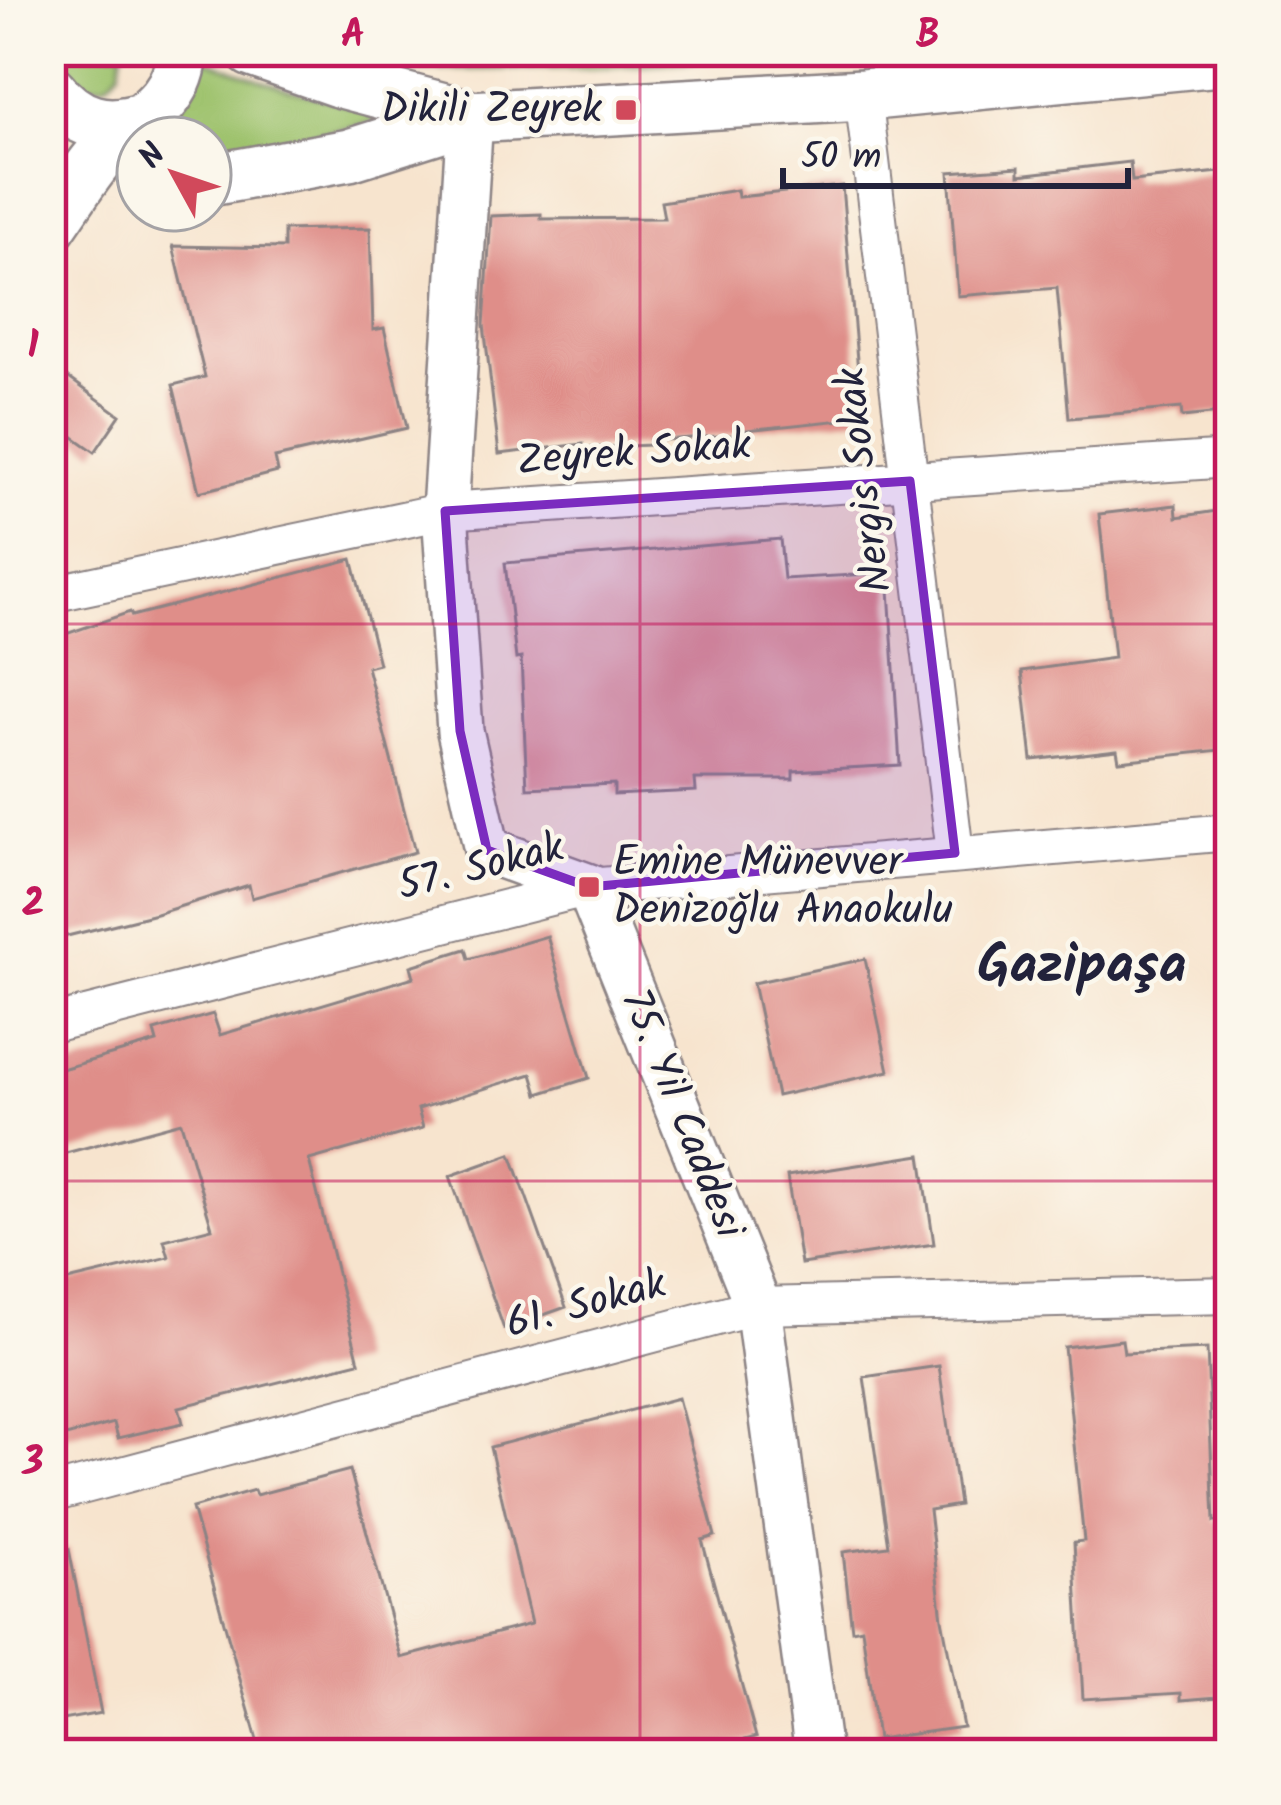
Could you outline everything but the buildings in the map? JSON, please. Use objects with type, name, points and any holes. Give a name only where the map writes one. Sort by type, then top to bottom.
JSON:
[{"type":"main road","points":[[51,225],[91,134],[99,124],[122,125],[144,118],[164,102],[176,85],[182,51]]},
{"type":"main road","points":[[252,51],[338,81],[470,117]]},
{"type":"main road","points":[[234,176],[349,155],[470,117],[863,95],[1230,59]]},
{"type":"street","name":"Nergis Sokak","points":[[863,95],[956,853]]},
{"type":"street","points":[[470,117],[445,511],[460,731],[487,850],[589,887]]},
{"type":"street","name":"Zeyrek Sokak","points":[[51,594],[445,511],[1230,459]]},
{"type":"street","name":"57. Sokak","points":[[51,1024],[589,887],[1230,832]]},
{"type":"street","name":"75. Yil Caddesi","points":[[589,887],[758,1306],[818,1754]]},
{"type":"street","name":"61. Sokak","points":[[51,1494],[758,1306],[1230,1295]]},
{"type":"highlighted area","points":[[910,481],[955,853],[589,887],[487,850],[460,731],[445,511]]},
{"type":"green space","points":[[66,51],[123,51],[120,70],[107,83],[83,83],[72,74]]},
{"type":"green space","points":[[388,51],[870,51],[583,69],[347,71],[348,56]]},
{"type":"green space","points":[[204,59],[282,87],[397,118],[234,149],[234,114],[170,114]]},
{"type":"place","name":"Dikili Zeyrek","points":[[626,110]]},
{"type":"place","name":"Emine Münevver Denizoğlu Anaokulu","points":[[589,887]]},
{"type":"district","name":"Gazipaşa","points":[[1082,968]]}]
